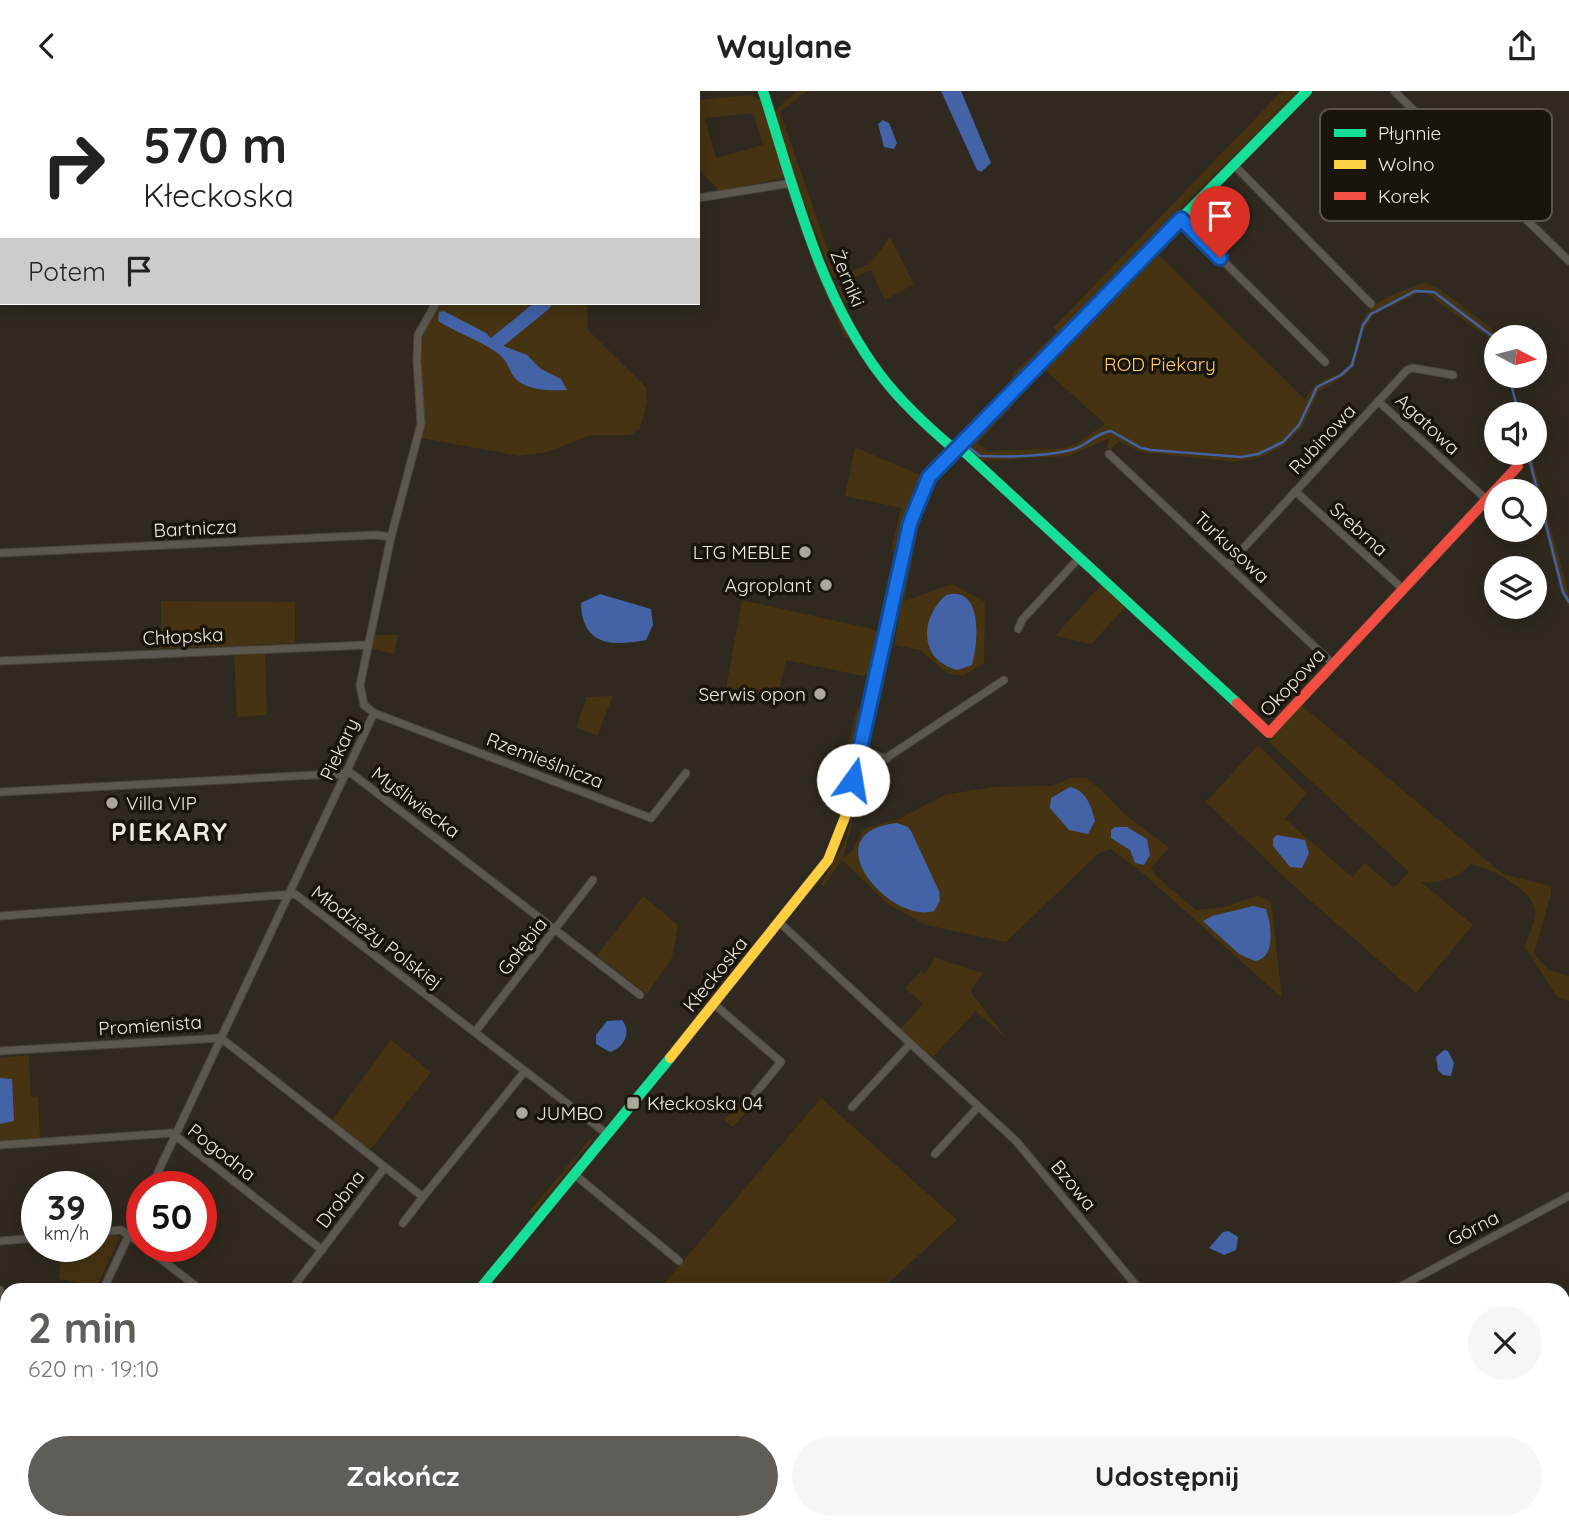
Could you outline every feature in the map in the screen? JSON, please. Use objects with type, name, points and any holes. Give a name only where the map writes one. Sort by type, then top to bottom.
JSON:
[{"type":"main road","name":"Żerniki","points":[[763,91],[792,183],[838,301],[872,362],[892,390],[956,447]]},
{"type":"main road","name":"Kłeckoska","points":[[485,1283],[780,923],[831,854],[853,780],[914,509],[929,477],[1307,91]]},
{"type":"main road","name":"Okopowa","points":[[956,447],[1269,733],[1484,502]]},
{"type":"main road","name":"Okopowa","points":[[1506,479],[1518,466]]},
{"type":"street","points":[[1394,91],[1413,109]]},
{"type":"street","points":[[1234,165],[1371,304]]},
{"type":"street","points":[[700,198],[792,183]]},
{"type":"street","points":[[1181,219],[1325,362]]},
{"type":"street","points":[[1528,221],[1569,261]]},
{"type":"street","name":"Piekary","points":[[159,1171],[374,713],[364,705],[360,696],[367,645],[391,537],[421,423],[416,360],[418,334],[435,305]]},
{"type":"street","name":"Rubinowa","points":[[1227,565],[1407,370],[1413,368],[1453,375]]},
{"type":"street","name":"Agatowa","points":[[1378,401],[1484,498]]},
{"type":"street","name":"Turkusowa","points":[[1109,454],[1333,664]]},
{"type":"street","name":"Srebrna","points":[[1295,491],[1403,589]]},
{"type":"street","name":"Bartnicza","points":[[0,553],[376,535],[391,537]]},
{"type":"street","points":[[1018,629],[1022,620],[1079,558]]},
{"type":"street","name":"Chłopska","points":[[0,661],[367,645]]},
{"type":"street","points":[[853,780],[1004,680]]},
{"type":"street","name":"Rzemieślnicza","points":[[374,713],[651,818],[686,773]]},
{"type":"street","points":[[860,750],[887,759]]},
{"type":"street","name":"Myśliwiecka","points":[[0,792],[346,772],[640,995]]},
{"type":"street","name":"Gołębia","points":[[475,1032],[593,880]]},
{"type":"street","name":"Młodzieży Polskiej","points":[[0,916],[290,892],[607,1134]]},
{"type":"street","name":"Bzowa","points":[[780,923],[1036,1164],[1134,1283]]},
{"type":"street","points":[[714,1004],[781,1062],[749,1101]]},
{"type":"street","name":"Promienista","points":[[0,1051],[221,1038],[384,1167]]},
{"type":"street","points":[[852,1107],[910,1044]]},
{"type":"street","points":[[403,1223],[525,1071]]},
{"type":"street","points":[[935,1154],[978,1107]]},
{"type":"street","name":"Pogodna","points":[[0,1145],[167,1131],[176,1135],[321,1250]]},
{"type":"street","name":"Drobna","points":[[296,1283],[384,1167],[423,1197]]},
{"type":"street","points":[[574,1174],[679,1261]]},
{"type":"street","name":"Górna","points":[[1407,1283],[1569,1196]]},
{"type":"street","points":[[0,1241],[21,1239]]},
{"type":"street","points":[[106,1283],[126,1241]]},
{"type":"street","points":[[165,1262],[192,1283]]},
{"type":"green space","points":[[798,91],[807,91],[780,112],[837,276],[870,264],[890,237],[914,284],[885,300],[871,270],[840,284],[837,277],[833,277],[797,185],[775,114],[778,107]]},
{"type":"green space","points":[[1282,91],[1298,91],[1013,378],[1011,375],[1057,332],[1053,328]]},
{"type":"green space","points":[[751,95],[760,100],[785,178],[719,191],[700,170],[700,100]],"holes":[[[753,113],[763,145],[716,158],[705,118]]]},
{"type":"green space","name":"ROD Piekary","points":[[1184,226],[1276,320],[1184,228],[1159,255],[1305,400],[1323,380],[1346,369],[1354,355],[1364,317],[1378,303],[1396,293],[1425,282],[1441,290],[1487,325],[1484,325],[1484,334],[1426,293],[1418,293],[1373,315],[1363,332],[1354,367],[1319,391],[1303,426],[1284,446],[1263,456],[1235,462],[1141,452],[1119,441],[1110,450],[1107,447],[1110,438],[1069,456],[982,461],[966,448]],"holes":[[[1045,370],[1105,424],[1076,444],[1064,448],[987,451],[978,443]]]},
{"type":"green space","points":[[816,261],[848,337],[845,338],[812,262]]},
{"type":"green space","points":[[840,284],[848,302],[845,303],[837,286]]},
{"type":"green space","points":[[439,305],[587,305],[588,330],[646,387],[647,403],[640,428],[631,435],[592,435],[547,452],[519,456],[421,438],[424,420],[422,352],[430,320]]},
{"type":"green space","points":[[855,447],[920,475],[936,456],[912,495],[897,553],[891,551],[901,508],[845,496]]},
{"type":"green space","points":[[1528,465],[1534,465],[1538,479],[1532,479]]},
{"type":"green space","points":[[1547,513],[1569,596],[1569,607],[1561,593],[1547,539]]},
{"type":"green space","points":[[909,560],[912,560],[904,601],[952,584],[985,602],[984,663],[963,676],[948,674],[920,650],[894,645]]},
{"type":"green space","points":[[1103,583],[1125,608],[1091,644],[1055,636]]},
{"type":"green space","points":[[742,600],[873,629],[879,633],[870,673],[863,676],[786,660],[776,705],[725,694]]},
{"type":"green space","points":[[161,601],[295,602],[295,643],[153,649],[161,628]]},
{"type":"green space","points":[[373,635],[398,635],[394,654],[370,648]]},
{"type":"green space","points":[[234,653],[265,653],[267,715],[237,717]]},
{"type":"green space","points":[[613,696],[597,736],[576,727],[587,697]]},
{"type":"green space","points":[[1300,704],[1503,874],[1551,886],[1534,954],[1549,970],[1569,976],[1569,1001],[1557,997],[1525,947],[1535,910],[1526,894],[1508,880],[1470,864],[1461,873],[1448,879],[1421,882],[1473,925],[1416,993],[1296,888],[1206,802],[1258,745],[1307,793],[1285,819],[1352,877],[1365,863],[1394,888],[1409,872],[1269,742],[1272,734]]},
{"type":"green space","points":[[857,706],[861,711],[860,725],[856,725],[854,731],[858,732],[835,806]]},
{"type":"green space","points":[[1071,778],[1086,778],[1103,791],[1123,813],[1169,848],[1151,868],[1157,877],[1196,910],[1224,907],[1259,895],[1271,902],[1282,998],[1145,875],[1111,849],[1099,853],[1006,942],[926,925],[889,905],[842,860],[823,887],[821,884],[845,841],[863,781],[843,858],[852,851],[864,829],[899,819],[944,795],[993,787],[1051,786]]},
{"type":"green space","points":[[643,896],[678,925],[672,958],[647,994],[597,955]]},
{"type":"green space","points":[[935,958],[983,973],[971,990],[1007,1039],[976,1011],[933,1057],[900,1030],[923,1004],[905,988],[921,971],[925,974]]},
{"type":"green space","points":[[391,1040],[431,1072],[370,1150],[332,1120]]},
{"type":"green space","points":[[29,1055],[31,1097],[38,1096],[40,1138],[0,1140],[0,1058]]},
{"type":"green space","points":[[821,1098],[957,1220],[889,1283],[665,1283]]},
{"type":"green space","points":[[742,1099],[751,1106],[733,1127],[724,1120]]},
{"type":"green space","points":[[591,1138],[592,1142],[575,1159],[532,1214],[529,1212]]},
{"type":"green space","points":[[112,1235],[120,1237],[112,1254]]},
{"type":"green space","points":[[60,1262],[108,1262],[98,1283],[59,1279]]},
{"type":"water","points":[[941,91],[961,91],[991,163],[981,172],[977,170]]},
{"type":"water","points":[[883,120],[889,123],[897,143],[894,149],[884,147],[878,124]]},
{"type":"water","points":[[444,311],[486,333],[496,343],[527,355],[541,369],[561,379],[567,390],[545,390],[522,384],[496,352],[438,321],[439,312]]},
{"type":"water","points":[[600,594],[651,609],[653,625],[646,640],[610,642],[593,635],[583,617],[581,603]]},
{"type":"water","points":[[958,594],[967,599],[976,618],[976,644],[972,665],[958,670],[936,658],[927,638],[931,616],[946,595]]},
{"type":"water","points":[[1070,787],[1084,795],[1092,810],[1095,821],[1088,834],[1069,830],[1050,808],[1051,798]]},
{"type":"water","points":[[897,823],[911,831],[939,891],[940,901],[934,911],[916,912],[897,904],[880,892],[866,876],[859,858],[860,843],[872,830]]},
{"type":"water","points":[[1115,827],[1127,827],[1147,839],[1150,855],[1144,865],[1135,863],[1130,850],[1111,838],[1111,830]]},
{"type":"water","points":[[1277,835],[1305,840],[1309,853],[1302,868],[1290,867],[1273,846],[1273,839]]},
{"type":"water","points":[[1253,906],[1266,909],[1271,931],[1267,953],[1255,961],[1239,954],[1203,921],[1212,916]]},
{"type":"water","points":[[622,1020],[626,1034],[619,1047],[610,1052],[596,1044],[596,1035],[607,1021]]},
{"type":"water","points":[[1444,1050],[1448,1051],[1454,1063],[1451,1076],[1443,1075],[1438,1070],[1436,1057]]},
{"type":"water","points":[[0,1078],[12,1079],[14,1121],[0,1124]]},
{"type":"water","points":[[1229,1231],[1238,1237],[1236,1250],[1224,1255],[1209,1248],[1223,1232]]},
{"type":"waterway","points":[[970,448],[980,456],[1049,454],[1076,448],[1100,434],[1111,431],[1141,448],[1151,450],[1241,457],[1258,454],[1283,442],[1299,425],[1317,387],[1341,375],[1352,365],[1363,325],[1371,314],[1415,291],[1434,292],[1484,330]]},
{"type":"waterway","points":[[496,343],[543,305]]},
{"type":"waterway","points":[[1512,389],[1516,402]]},
{"type":"waterway","points":[[1531,465],[1563,592],[1569,602]]},
{"type":"traffic: fast","points":[[763,91],[810,240],[841,311],[860,345],[890,387],[954,449]]},
{"type":"traffic: fast","points":[[1042,359],[1307,91]]},
{"type":"traffic: fast","points":[[957,445],[1237,703]]},
{"type":"traffic: fast","points":[[485,1283],[670,1058]]},
{"type":"traffic: slow","points":[[670,1058],[828,860],[845,817],[877,672]]},
{"type":"traffic: jam","points":[[877,672],[910,523],[929,477],[1042,359]]},
{"type":"traffic: jam","points":[[1237,703],[1269,733],[1518,466]]},
{"type":"place","name":"LTG MEBLE","points":[[805,552]]},
{"type":"place","name":"Agroplant","points":[[826,585]]},
{"type":"place","name":"Serwis opon","points":[[820,694]]},
{"type":"place","name":"Villa VIP","points":[[112,803]]},
{"type":"place","name":"Kłeckoska 04","points":[[633,1103]]},
{"type":"place","name":"JUMBO","points":[[522,1113]]},
{"type":"district","name":"PIEKARY","points":[[170,831]]},
{"type":"route","points":[[853,780],[910,523],[929,477],[1181,219],[1220,258]]}]
